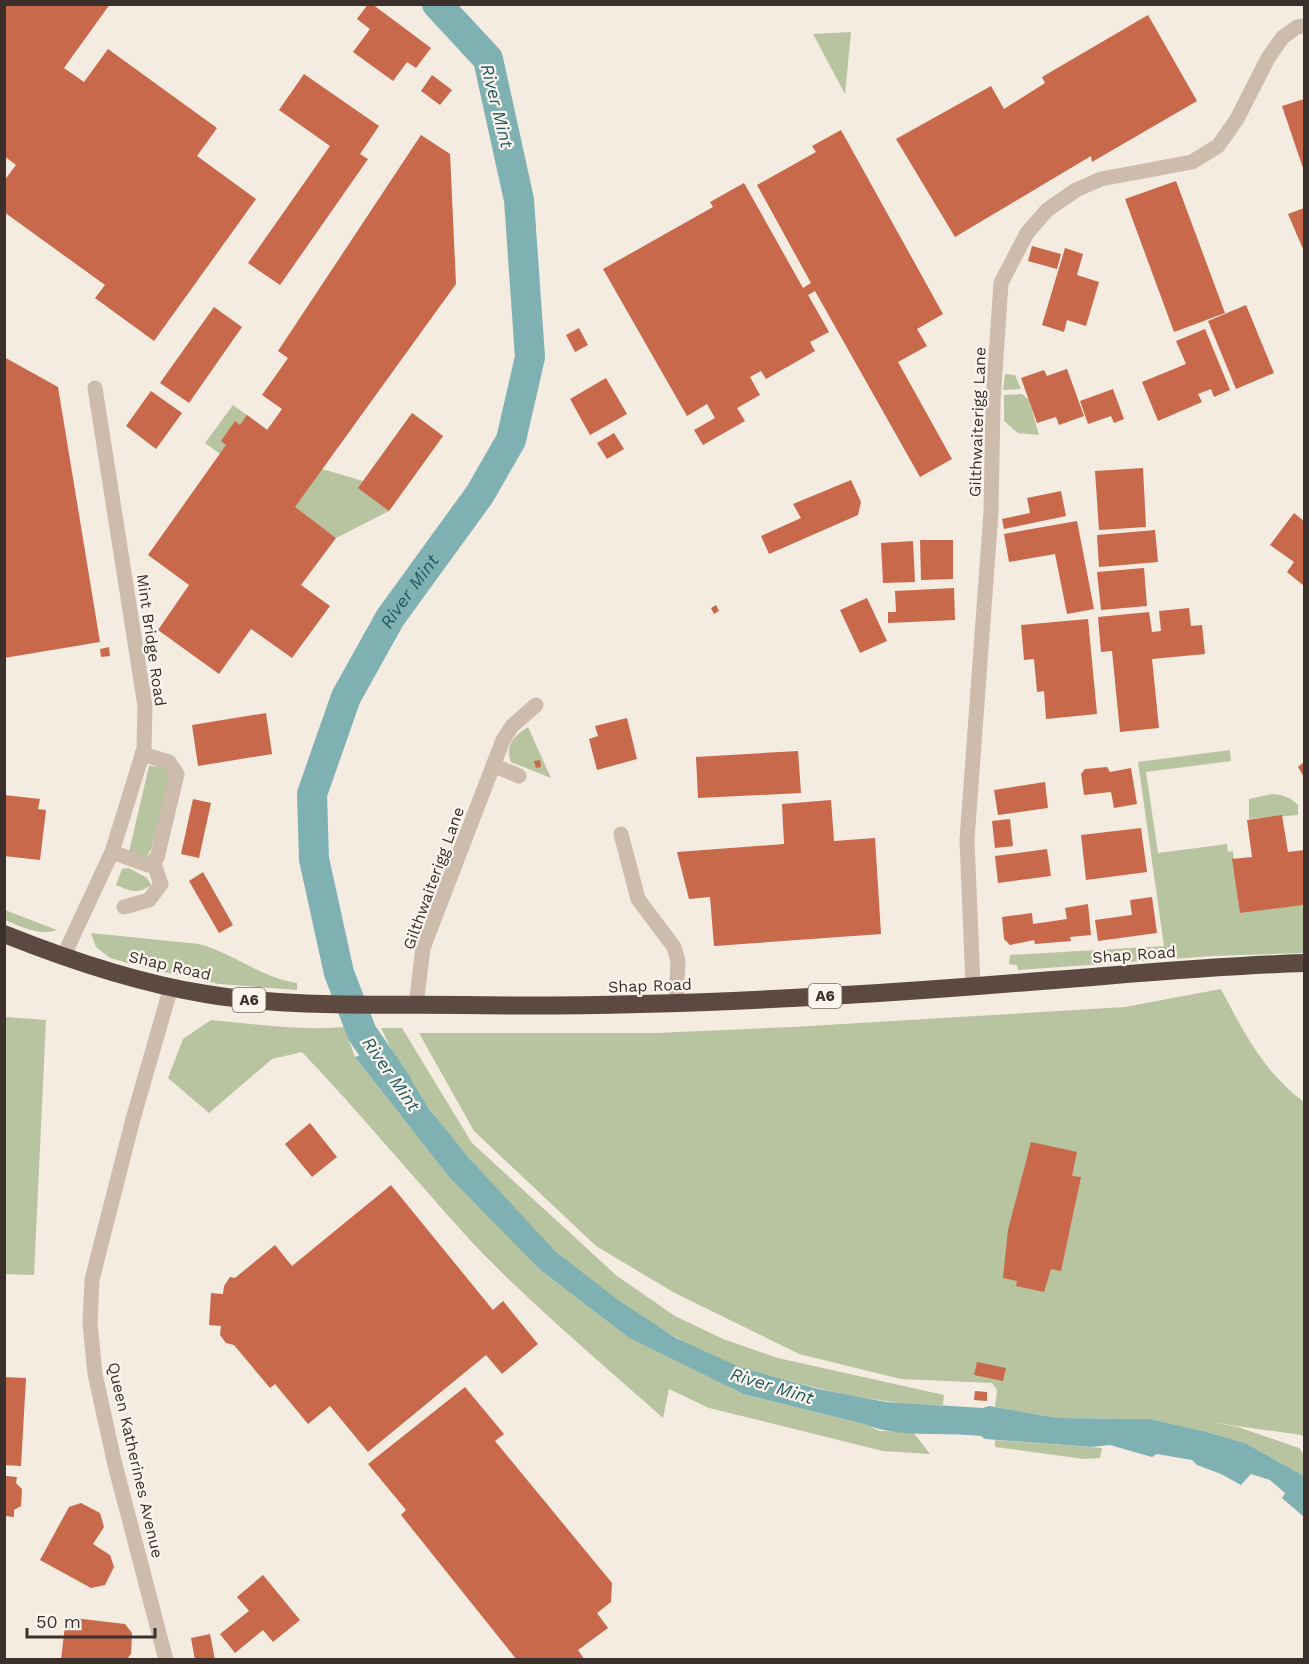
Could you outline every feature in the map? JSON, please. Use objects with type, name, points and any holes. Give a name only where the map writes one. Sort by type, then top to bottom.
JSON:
[{"type":"highway","name":"Shap Road","points":[[4,934],[122,975],[171,987],[248,1000],[372,1005],[568,1007],[676,1004],[1305,963]]},
{"type":"street","name":"Gilthwaiterigg Lane","points":[[973,986],[967,840],[992,512],[993,402],[1002,283],[1027,233],[1047,210],[1076,190],[1101,179],[1192,162],[1218,146],[1237,119],[1268,58],[1283,37],[1297,27],[1305,26]]},
{"type":"street","name":"Mint Bridge Road","points":[[64,955],[112,852],[142,754],[145,706],[95,388]]},
{"type":"street","name":"Gilthwaiterigg Lane","points":[[416,1005],[423,948],[494,765],[512,726],[536,705]]},
{"type":"street","points":[[112,852],[148,865],[157,858],[177,774],[169,762],[142,754]]},
{"type":"street","points":[[494,765],[519,776]]},
{"type":"street","points":[[621,834],[638,899],[675,947],[678,961],[676,1004]]},
{"type":"street","points":[[124,907],[149,900],[161,884],[153,861]]},
{"type":"street","name":"Queen Katherines Avenue","points":[[166,1659],[115,1465],[95,1374],[90,1323],[92,1280],[133,1119],[171,987]]},
{"type":"green space","points":[[851,32],[845,94],[813,34]]},
{"type":"green space","points":[[1005,374],[1015,375],[1021,389],[1003,390]]},
{"type":"green space","points":[[1022,394],[1029,400],[1039,435],[1018,433],[1004,421],[1004,395]]},
{"type":"green space","points":[[233,405],[322,469],[363,481],[412,413],[443,436],[389,511],[336,538],[205,443]]},
{"type":"green space","points":[[528,727],[551,778],[511,762],[509,750],[512,741]]},
{"type":"green space","points":[[1230,750],[1231,761],[1146,772],[1158,853],[1227,844],[1228,852],[1233,851],[1240,913],[1302,905],[1304,909],[1304,953],[1213,956],[1018,970],[1017,965],[1009,964],[1010,955],[1164,946],[1138,762]]},
{"type":"green space","points":[[149,766],[164,767],[169,774],[167,793],[151,849],[147,856],[132,855],[129,852]]},
{"type":"green space","points":[[1272,794],[1295,802],[1298,805],[1298,815],[1249,819],[1249,799]]},
{"type":"green space","points":[[129,868],[147,878],[151,885],[134,891],[116,885],[122,869]]},
{"type":"green space","points":[[4,910],[57,930],[44,932],[24,928],[5,920]]},
{"type":"green space","points":[[91,933],[199,944],[272,976],[297,983],[297,990],[219,984],[146,968],[110,958],[96,947]]},
{"type":"green space","points":[[1221,989],[1266,1065],[1290,1091],[1304,1102],[1304,1438],[1301,1435],[1209,1422],[1238,1427],[1299,1448],[1304,1454],[1304,1476],[1245,1443],[1203,1431],[1150,1419],[1057,1418],[995,1407],[997,1390],[992,1383],[901,1379],[799,1354],[673,1292],[596,1246],[474,1131],[419,1033],[656,1033],[793,1027],[1125,1007]]},
{"type":"green space","points":[[5,1017],[46,1020],[34,1275],[5,1274]]},
{"type":"green space","points":[[211,1020],[294,1028],[344,1027],[355,1057],[449,1177],[538,1268],[629,1338],[743,1394],[864,1424],[880,1431],[913,1432],[930,1454],[883,1451],[709,1408],[669,1389],[663,1418],[564,1331],[492,1263],[302,1052],[272,1059],[209,1113],[168,1078],[183,1039]]},
{"type":"green space","points":[[381,1028],[402,1028],[472,1143],[617,1276],[675,1316],[723,1339],[778,1358],[944,1395],[943,1405],[863,1398],[743,1369],[689,1344],[642,1317],[577,1270],[530,1227],[443,1126],[403,1069]]},
{"type":"green space","points":[[995,1440],[1102,1448],[1100,1458],[1084,1459],[995,1447]]},
{"type":"water","points":[[389,1046],[430,1110],[469,1158],[556,1252],[618,1300],[676,1338],[739,1367],[818,1389],[886,1402],[983,1408],[989,1406],[1057,1418],[1150,1419],[1203,1431],[1245,1443],[1304,1476],[1304,1517],[1282,1498],[1285,1493],[1270,1480],[1251,1474],[1241,1485],[1197,1465],[1192,1460],[1157,1454],[1152,1457],[1110,1445],[1091,1447],[985,1439],[981,1436],[906,1433],[877,1428],[743,1394],[629,1338],[538,1268],[449,1177],[355,1057]]},
{"type":"building","points":[[4,4],[110,4],[64,68],[84,82],[108,49],[217,128],[197,156],[256,199],[154,341],[95,298],[105,285],[4,212],[4,181],[16,165],[4,156]]},
{"type":"building","points":[[368,4],[372,4],[431,48],[416,68],[407,62],[393,81],[353,52],[370,29],[357,19]]},
{"type":"building","points":[[1148,15],[1197,101],[1092,162],[1091,156],[955,237],[896,139],[991,86],[1004,109],[1045,83],[1042,77]]},
{"type":"building","points":[[304,74],[379,126],[360,154],[368,159],[280,285],[248,263],[330,146],[279,110]]},
{"type":"building","points":[[432,75],[452,90],[440,105],[421,91]]},
{"type":"building","points":[[1304,99],[1304,171],[1282,106]]},
{"type":"building","points":[[841,130],[943,314],[917,329],[927,346],[898,362],[952,459],[920,477],[815,291],[808,295],[829,332],[810,342],[815,351],[766,379],[761,371],[750,377],[760,395],[737,408],[745,421],[703,445],[694,430],[715,418],[707,404],[687,416],[603,269],[713,207],[710,202],[744,183],[803,288],[811,283],[757,185],[816,152],[812,146]]},
{"type":"building","points":[[421,135],[450,154],[456,284],[295,507],[336,538],[301,585],[330,606],[292,658],[251,629],[219,674],[158,630],[189,585],[148,555],[226,445],[221,441],[235,421],[240,425],[247,415],[267,430],[282,409],[262,395],[288,358],[278,351]]},
{"type":"building","points":[[1176,181],[1225,313],[1174,332],[1125,199]]},
{"type":"building","points":[[1304,208],[1304,248],[1303,249],[1288,214]]},
{"type":"building","points":[[1032,246],[1061,254],[1057,269],[1028,261]]},
{"type":"building","points":[[1065,248],[1083,254],[1077,275],[1099,282],[1086,326],[1067,320],[1064,332],[1042,325]]},
{"type":"building","points":[[1246,305],[1274,373],[1236,389],[1208,321]]},
{"type":"building","points":[[214,307],[242,327],[189,403],[160,383]]},
{"type":"building","points":[[579,328],[588,345],[575,352],[566,335]]},
{"type":"building","points":[[1205,329],[1230,390],[1214,397],[1211,389],[1198,394],[1202,402],[1158,421],[1142,382],[1186,364],[1176,341]]},
{"type":"building","points":[[4,357],[58,387],[100,642],[4,658]]},
{"type":"building","points":[[1067,369],[1084,416],[1059,425],[1056,417],[1037,423],[1021,378],[1044,370],[1047,376]]},
{"type":"building","points":[[606,378],[627,414],[590,435],[570,399]]},
{"type":"building","points":[[1113,389],[1124,419],[1114,423],[1111,416],[1088,424],[1080,401]]},
{"type":"building","points":[[151,391],[182,413],[156,449],[126,426]]},
{"type":"building","points":[[412,413],[443,436],[389,511],[358,488]]},
{"type":"building","points":[[614,433],[624,449],[607,459],[597,443]]},
{"type":"building","points":[[1143,468],[1146,527],[1099,530],[1095,471]]},
{"type":"building","points":[[851,480],[861,502],[858,515],[769,554],[761,536],[801,518],[793,504]]},
{"type":"building","points":[[1061,491],[1066,516],[1004,529],[1002,519],[1030,513],[1027,498]]},
{"type":"building","points":[[1294,513],[1304,521],[1304,586],[1287,572],[1294,562],[1270,545]]},
{"type":"building","points":[[1077,521],[1094,609],[1067,614],[1055,554],[1009,562],[1004,534]]},
{"type":"building","points":[[1155,530],[1158,562],[1099,567],[1097,535]]},
{"type":"building","points":[[920,540],[953,540],[953,579],[921,580]]},
{"type":"building","points":[[913,541],[915,582],[883,583],[881,543]]},
{"type":"building","points":[[1144,568],[1147,606],[1101,610],[1097,572]]},
{"type":"building","points":[[954,588],[955,620],[888,623],[888,612],[896,612],[895,591]]},
{"type":"building","points":[[867,598],[887,641],[860,653],[840,610]]},
{"type":"building","points":[[716,605],[719,611],[714,614],[711,608]]},
{"type":"building","points":[[1189,608],[1191,626],[1202,625],[1205,654],[1152,659],[1159,728],[1120,732],[1112,651],[1101,652],[1098,617],[1149,612],[1152,632],[1161,631],[1159,611]]},
{"type":"building","points":[[1088,619],[1097,714],[1046,719],[1044,691],[1037,692],[1034,659],[1024,660],[1021,625]]},
{"type":"building","points":[[109,647],[110,656],[101,657],[100,649]]},
{"type":"building","points":[[266,713],[272,754],[198,766],[192,725]]},
{"type":"building","points":[[627,718],[637,759],[597,770],[589,739],[598,736],[595,726]]},
{"type":"building","points":[[798,751],[801,793],[698,798],[696,757]]},
{"type":"building","points":[[540,760],[541,767],[536,768],[534,761]]},
{"type":"building","points":[[1304,762],[1304,777],[1298,767]]},
{"type":"building","points":[[1107,767],[1110,772],[1131,768],[1137,804],[1114,808],[1111,792],[1084,795],[1081,774],[1085,769]]},
{"type":"building","points":[[1045,782],[1048,808],[998,815],[994,790]]},
{"type":"building","points":[[4,795],[40,799],[38,809],[46,810],[40,860],[4,856]]},
{"type":"building","points":[[193,799],[211,803],[199,858],[181,854]]},
{"type":"building","points":[[831,800],[834,841],[875,838],[881,934],[714,946],[710,897],[689,899],[677,852],[784,844],[782,804]]},
{"type":"building","points":[[1282,815],[1288,852],[1304,850],[1304,905],[1240,913],[1232,859],[1252,857],[1247,820]]},
{"type":"building","points":[[1010,819],[1013,846],[995,848],[992,821]]},
{"type":"building","points":[[1141,828],[1147,872],[1086,880],[1081,835]]},
{"type":"building","points":[[1047,849],[1051,876],[998,883],[995,856]]},
{"type":"building","points":[[203,872],[233,925],[219,933],[189,881]]},
{"type":"building","points":[[1152,897],[1157,933],[1098,941],[1095,920],[1132,915],[1130,900]]},
{"type":"building","points":[[1088,904],[1091,935],[1070,937],[1071,941],[1035,944],[1034,940],[1010,945],[1004,939],[1002,917],[1032,913],[1033,924],[1067,919],[1065,908]]},
{"type":"building","points":[[310,1123],[337,1157],[312,1177],[285,1144]]},
{"type":"building","points":[[1031,1142],[1077,1152],[1072,1176],[1081,1177],[1061,1271],[1051,1269],[1044,1292],[1016,1286],[1017,1281],[1003,1278],[1008,1230]]},
{"type":"building","points":[[391,1185],[493,1310],[503,1301],[538,1344],[502,1374],[486,1355],[368,1452],[330,1406],[308,1424],[275,1384],[270,1388],[234,1345],[226,1343],[220,1335],[221,1326],[209,1325],[211,1293],[223,1294],[224,1286],[230,1277],[235,1278],[275,1245],[292,1266]]},
{"type":"building","points":[[977,1362],[1006,1368],[1003,1381],[974,1375]]},
{"type":"building","points":[[4,1377],[26,1378],[21,1466],[4,1465]]},
{"type":"building","points":[[465,1387],[504,1434],[495,1441],[612,1583],[611,1602],[597,1613],[608,1628],[578,1650],[585,1660],[517,1660],[401,1515],[406,1510],[368,1464]]},
{"type":"building","points":[[975,1391],[987,1392],[987,1401],[974,1400]]},
{"type":"building","points":[[5,1476],[17,1477],[16,1483],[22,1489],[21,1506],[14,1510],[14,1517],[5,1516]]},
{"type":"building","points":[[81,1503],[100,1513],[104,1527],[93,1544],[110,1555],[114,1567],[105,1585],[91,1588],[40,1560],[69,1507]]},
{"type":"building","points":[[263,1575],[300,1620],[273,1642],[263,1630],[235,1653],[220,1634],[249,1611],[237,1597]]},
{"type":"building","points":[[66,1617],[125,1624],[132,1633],[131,1654],[126,1660],[61,1660]]},
{"type":"building","points":[[210,1634],[215,1660],[195,1660],[191,1638]]},
{"type":"waterway","name":"River Mint","points":[[397,1084],[362,1033],[339,973],[314,859],[312,794],[346,697],[390,618],[480,494],[511,440],[530,357],[519,200],[488,59],[437,4]]}]
